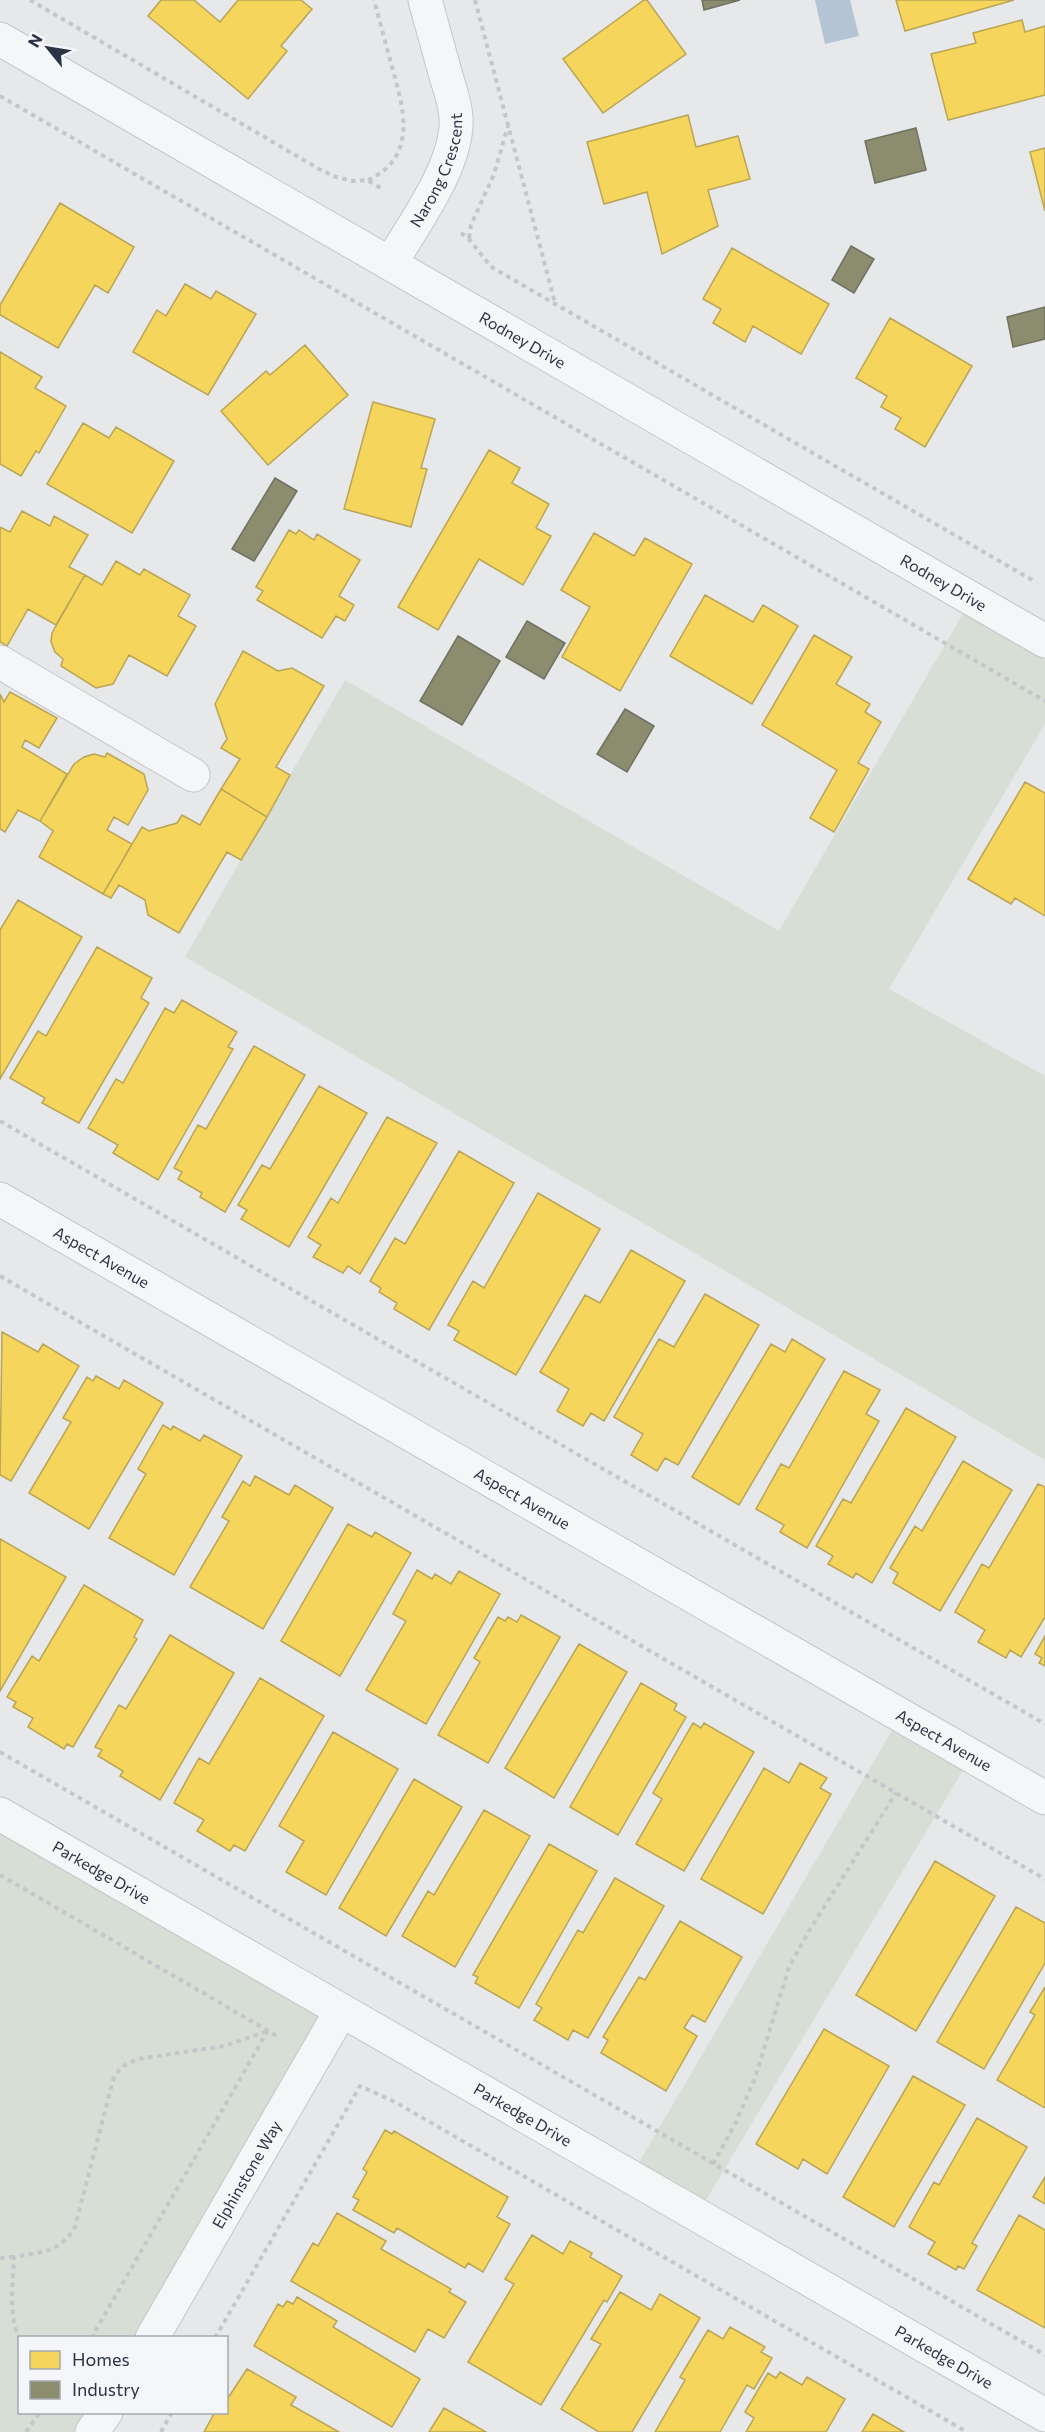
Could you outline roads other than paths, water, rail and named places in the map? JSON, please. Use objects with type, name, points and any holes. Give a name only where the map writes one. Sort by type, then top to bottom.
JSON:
[{"type":"street","name":"Narong Crescent","points":[[391,263],[444,172],[454,135],[456,117],[452,97],[425,0]]},
{"type":"street","name":"Rodney Drive","points":[[0,39],[1045,641]]},
{"type":"street","points":[[0,662],[193,775]]},
{"type":"street","name":"Aspect Avenue","points":[[0,1198],[1045,1798]]},
{"type":"street","name":"Parkedge Drive","points":[[0,1814],[1045,2415]]},
{"type":"street","name":"Elphinstone Way","points":[[153,2336],[341,2011]]},
{"type":"street","points":[[92,2432],[105,2414]]},
{"type":"water","points":[[815,0],[850,0],[859,36],[825,44]]}]
